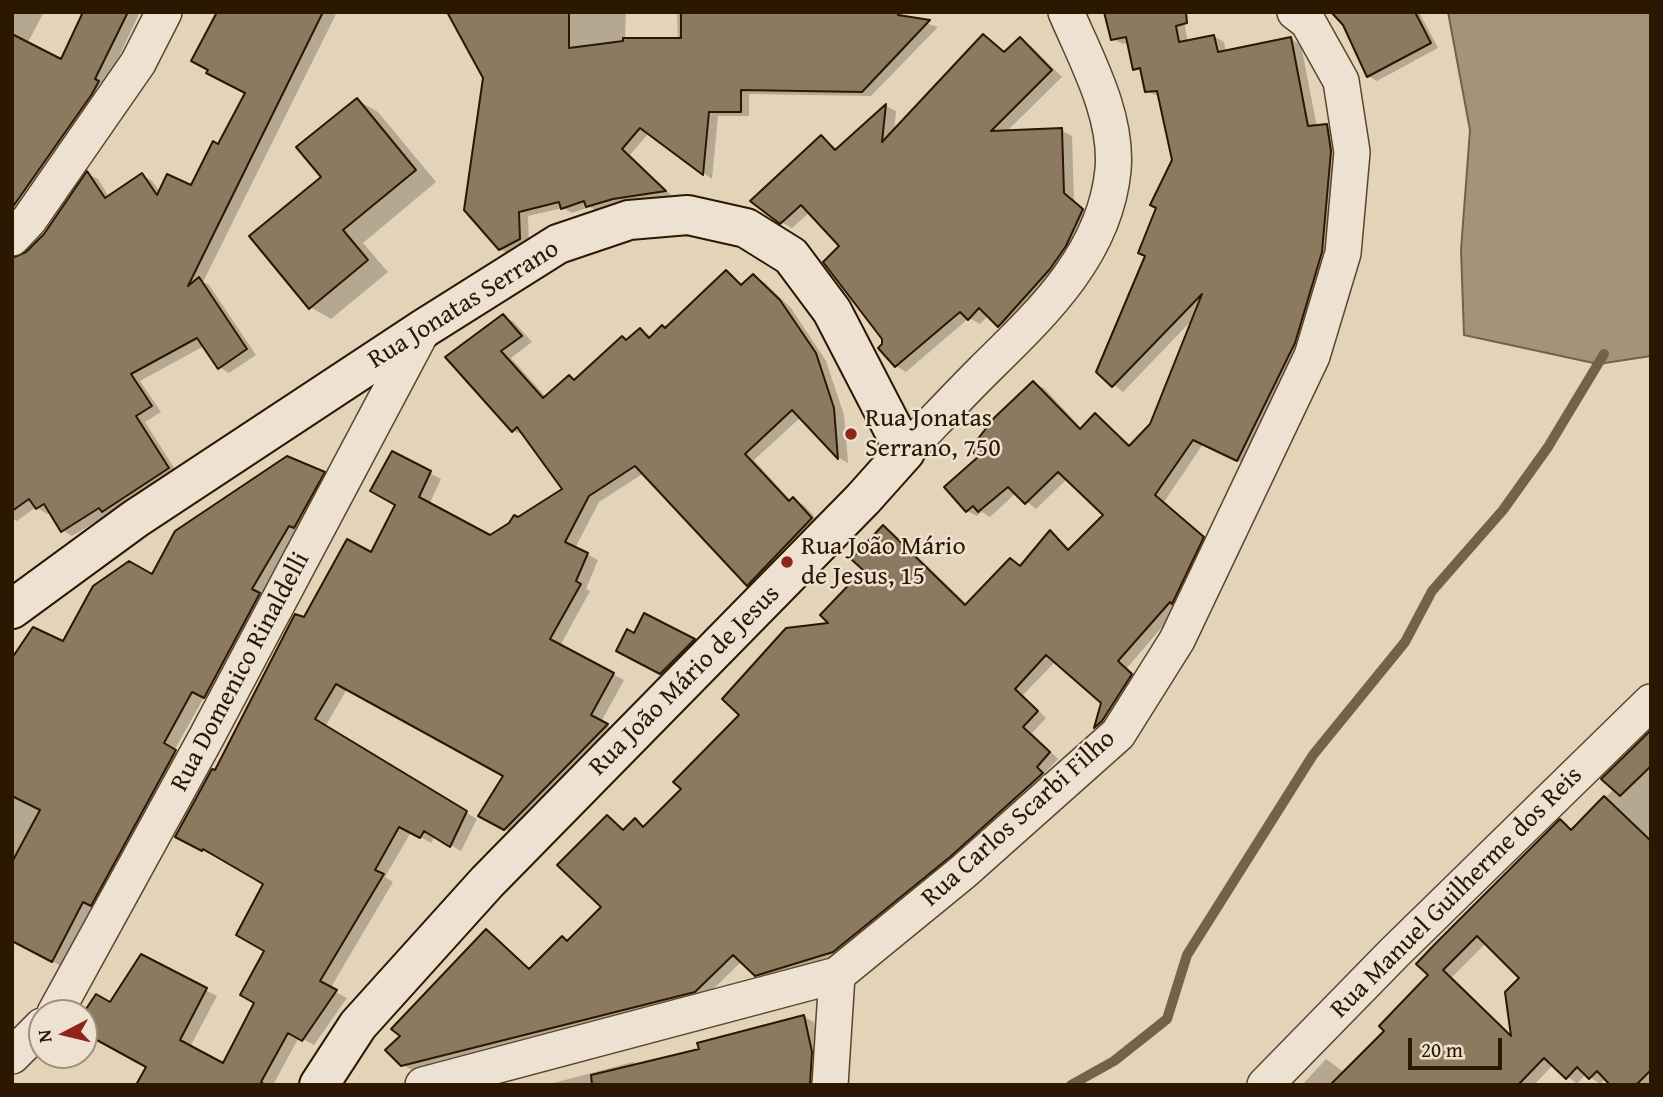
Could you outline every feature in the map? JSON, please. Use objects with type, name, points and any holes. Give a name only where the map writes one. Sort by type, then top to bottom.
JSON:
[{"type":"street","points":[[12,238],[29,220],[138,63],[164,12]]},
{"type":"street","name":"Rua João Mário de Jesus","points":[[318,1085],[358,1025],[487,882],[1038,318],[1074,272],[1103,216],[1113,168],[1108,124],[1092,72],[1066,12]]},
{"type":"street","name":"Rua Carlos Scarbi Filho","points":[[423,1085],[837,975],[962,872],[1118,734],[1177,640],[1312,356],[1343,253],[1352,152],[1341,82],[1308,22],[1295,12]]},
{"type":"street","name":"Rua Jonatas Serrano","points":[[12,608],[135,519],[423,328],[558,244],[629,220],[688,215],[746,228],[791,256],[832,311],[905,452]]},
{"type":"street","name":"Rua Domenico Rinaldelli","points":[[63,999],[206,738],[423,328]]},
{"type":"street","name":"Rua Manuel Guilherme dos Reis","points":[[1265,1085],[1394,953],[1651,702]]},
{"type":"street","points":[[830,1085],[837,975]]},
{"type":"street","points":[[12,1056],[28,1040]]},
{"type":"shaded area","points":[[1448,12],[1651,12],[1651,356],[1598,364],[1464,335],[1461,250],[1470,130]]},
{"type":"building","points":[[83,12],[128,12],[95,79],[99,81],[92,94],[12,208],[12,34],[61,59]]},
{"type":"building","points":[[217,12],[323,12],[188,286],[199,277],[247,349],[218,369],[197,338],[131,374],[152,406],[136,416],[169,468],[102,512],[99,508],[61,532],[44,504],[36,509],[29,499],[12,511],[12,258],[26,252],[44,234],[87,171],[105,198],[142,173],[157,195],[167,174],[191,185],[213,141],[218,144],[245,93],[206,73],[208,70],[191,61]]},
{"type":"building","points":[[447,12],[569,12],[569,48],[623,41],[623,38],[681,38],[681,12],[899,12],[898,15],[930,20],[862,92],[741,90],[741,112],[709,112],[703,175],[640,128],[622,149],[666,191],[613,199],[586,207],[584,201],[561,209],[559,202],[519,212],[520,239],[499,250],[464,210],[483,78]]},
{"type":"building","points":[[1104,12],[1186,12],[1187,23],[1176,26],[1179,42],[1214,35],[1218,52],[1291,37],[1308,126],[1327,124],[1331,151],[1322,252],[1295,343],[1237,461],[1193,440],[1155,495],[1204,537],[1172,604],[1170,602],[1118,661],[1132,674],[1102,721],[1094,728],[1101,703],[1046,655],[1015,689],[1038,711],[1023,727],[1050,752],[1037,767],[1043,773],[950,857],[833,952],[755,976],[733,955],[695,992],[401,1066],[385,1050],[400,1036],[391,1029],[486,929],[529,969],[562,936],[567,941],[601,907],[557,865],[607,815],[623,830],[635,818],[643,827],[681,789],[673,782],[739,715],[722,699],[786,628],[828,623],[820,615],[863,570],[851,559],[883,525],[965,605],[1010,558],[1020,566],[1050,530],[1068,550],[1103,515],[1058,472],[1025,504],[1008,487],[978,512],[973,506],[966,512],[944,487],[978,457],[970,449],[994,418],[1033,381],[1080,429],[1095,413],[1129,446],[1150,424],[1202,294],[1112,387],[1096,372],[1145,256],[1138,253],[1156,208],[1150,205],[1172,160],[1157,91],[1145,92],[1140,68],[1133,70],[1126,37],[1111,40]]},
{"type":"building","points":[[1331,12],[1415,12],[1431,43],[1367,77],[1343,25]]},
{"type":"building","points":[[983,34],[1004,52],[1020,37],[1052,70],[991,131],[1062,128],[1064,193],[1083,209],[1066,246],[1050,269],[998,327],[979,308],[968,320],[960,312],[895,367],[878,348],[882,339],[823,262],[839,246],[801,205],[780,224],[750,201],[821,135],[835,150],[886,104],[882,142]]},
{"type":"building","points":[[357,98],[416,170],[343,230],[368,260],[309,309],[249,236],[321,177],[296,147]]},
{"type":"building","points":[[726,270],[741,285],[753,274],[780,300],[816,353],[834,408],[838,459],[792,410],[745,454],[789,501],[793,497],[812,518],[747,586],[635,466],[589,496],[565,542],[588,553],[576,581],[581,584],[550,639],[614,673],[591,715],[608,724],[504,830],[478,816],[503,776],[336,684],[315,719],[467,811],[450,847],[424,831],[420,838],[399,827],[375,870],[384,874],[320,981],[337,990],[302,1041],[288,1033],[261,1082],[265,1085],[136,1085],[146,1067],[98,1041],[98,999],[93,999],[96,994],[110,1002],[141,954],[207,988],[180,1040],[223,1063],[254,1003],[240,995],[264,951],[236,935],[263,884],[203,849],[202,851],[175,837],[212,769],[215,770],[295,614],[304,617],[347,539],[371,552],[395,505],[370,491],[392,451],[431,471],[419,497],[490,535],[509,523],[514,515],[518,517],[562,489],[517,427],[512,432],[445,357],[503,314],[522,336],[501,351],[543,398],[569,375],[574,380],[622,336],[626,340],[640,328],[649,338],[662,325],[665,328]]},
{"type":"building","points":[[287,456],[325,472],[294,528],[289,526],[252,589],[260,593],[204,698],[192,692],[164,743],[176,750],[91,906],[83,902],[52,962],[12,941],[12,862],[40,810],[12,796],[12,658],[33,627],[63,641],[93,586],[129,561],[152,574],[175,531]]},
{"type":"building","points":[[644,613],[695,639],[660,674],[616,651],[627,629],[634,633]]},
{"type":"building","points":[[1651,730],[1651,766],[1620,796],[1601,779]]},
{"type":"building","points":[[1604,796],[1651,841],[1651,1070],[1636,1085],[1610,1085],[1597,1071],[1589,1079],[1577,1067],[1566,1079],[1544,1058],[1518,1085],[1330,1085],[1384,1031],[1379,1026],[1428,975],[1416,964],[1560,819],[1571,830]],"holes":[[[1477,936],[1519,978],[1505,992],[1511,1036],[1443,970]]]},
{"type":"building","points":[[804,1015],[812,1052],[810,1085],[592,1085],[591,1075],[699,1049],[697,1043]]},
{"type":"waterway","points":[[1071,1085],[1114,1061],[1167,1019],[1187,955],[1313,755],[1405,642],[1432,591],[1503,510],[1548,447],[1604,354]]},
{"type":"place","name":"Rua Jonatas Serrano, 750","points":[[851,434]]},
{"type":"place","name":"Rua João Mário de Jesus, 15","points":[[787,562]]}]
